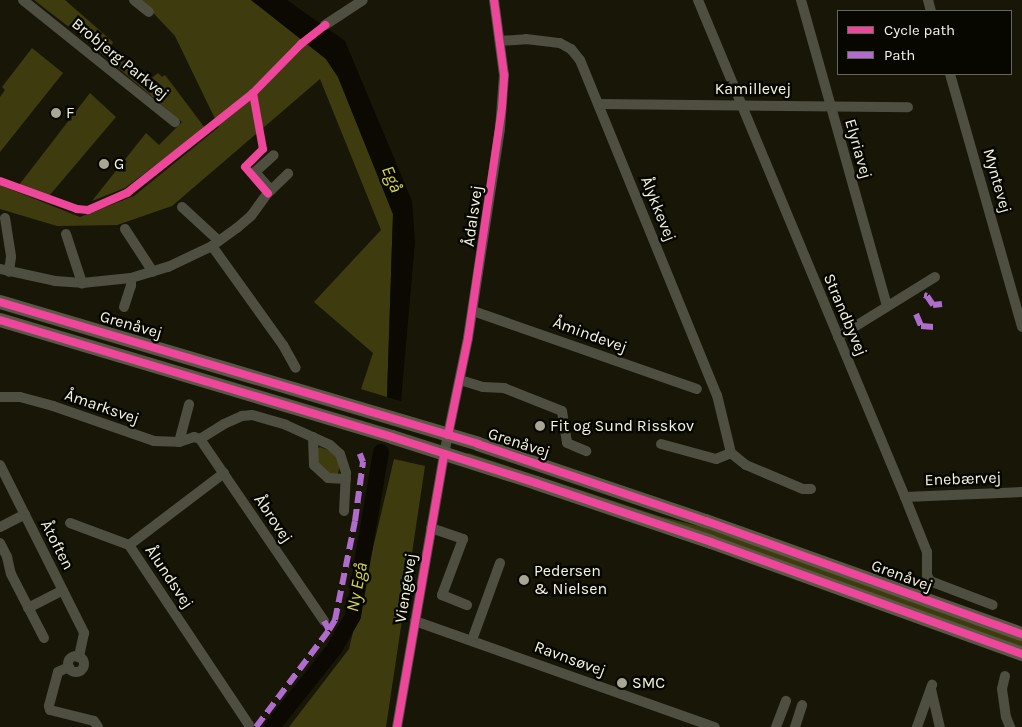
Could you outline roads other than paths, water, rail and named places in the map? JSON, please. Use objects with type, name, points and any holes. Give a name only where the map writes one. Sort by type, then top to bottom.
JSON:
[{"type":"main road","name":"Grenåvej","points":[[0,302],[448,435],[706,521],[1022,634]]},
{"type":"main road","name":"Grenåvej","points":[[0,320],[392,437],[686,534],[1022,654]]},
{"type":"street","name":"Brobjerg Parkvej","points":[[23,0],[174,122]]},
{"type":"street","points":[[134,0],[150,12]]},
{"type":"street","points":[[325,25],[363,0]]},
{"type":"street","name":"Ådalsvej","points":[[444,454],[472,311],[502,107],[504,75],[494,0]]},
{"type":"street","name":"Strandbyvej","points":[[698,0],[905,496],[927,552],[927,575],[930,581],[993,604]]},
{"type":"street","name":"Elyriavej","points":[[801,0],[887,306]]},
{"type":"street","name":"Ålykkevej","points":[[500,41],[535,40],[566,46],[580,60],[717,395],[730,453]]},
{"type":"street","name":"Myntevej","points":[[950,75],[1022,327]]},
{"type":"street","name":"Kamillevej","points":[[599,104],[908,107]]},
{"type":"street","points":[[271,190],[255,172],[274,155]]},
{"type":"street","points":[[5,218],[11,258],[4,270],[55,281],[82,282],[131,278],[177,264],[216,244],[251,216],[271,190],[288,174]]},
{"type":"street","points":[[182,207],[216,244],[283,345],[296,368]]},
{"type":"street","points":[[125,228],[153,272]]},
{"type":"street","points":[[66,234],[82,282]]},
{"type":"street","points":[[838,337],[935,277]]},
{"type":"street","points":[[124,307],[131,286],[131,278]]},
{"type":"street","name":"Åmindevej","points":[[472,311],[697,389]]},
{"type":"street","points":[[460,380],[483,387],[504,388],[562,411],[567,443],[586,451]]},
{"type":"street","name":"Åmarksvej","points":[[0,397],[20,397],[53,406],[154,441],[179,442],[197,438],[246,415],[286,425],[330,446],[340,454],[346,479],[344,511]]},
{"type":"street","points":[[179,442],[189,404]]},
{"type":"street","points":[[313,437],[314,465],[328,478],[346,479]]},
{"type":"street","name":"Åbrovej","points":[[197,438],[224,473],[324,621]]},
{"type":"street","points":[[661,444],[716,459],[730,453],[746,465],[803,489],[811,489]]},
{"type":"street","name":"Viengevej","points":[[397,727],[444,454]]},
{"type":"street","name":"Åtoften","points":[[0,465],[84,633],[79,657],[71,658],[69,667],[58,672],[49,706],[50,710],[94,721],[98,727]]},
{"type":"street","name":"Ålundsvej","points":[[224,473],[129,545],[248,725]]},
{"type":"street","name":"Enebærvej","points":[[905,496],[1022,492]]},
{"type":"street","name":"Åtoften","points":[[0,527],[25,514]]},
{"type":"street","points":[[70,524],[129,545]]},
{"type":"street","points":[[430,528],[462,538],[442,595],[467,604]]},
{"type":"street","points":[[0,543],[8,557],[11,574],[44,638]]},
{"type":"street","points":[[472,640],[500,563]]},
{"type":"street","name":"Åtoften","points":[[28,608],[64,590]]},
{"type":"street","name":"Ravnsøvej","points":[[415,621],[715,727]]},
{"type":"street","points":[[1005,676],[1002,689],[1006,717],[1010,727]]},
{"type":"street","points":[[919,725],[931,687],[940,727]]},
{"type":"street","points":[[776,727],[786,700]]},
{"type":"street","points":[[795,727],[802,705]]},
{"type":"water","name":"Egå","points":[[251,0],[287,0],[345,41],[412,201],[415,242],[401,401],[387,397],[393,214],[338,77],[326,59]]},
{"type":"waterway","name":"Ny Egå","points":[[272,727],[334,649],[353,616],[381,452]]},
{"type":"place","name":"F","points":[[56,113]]},
{"type":"place","name":"G","points":[[104,164]]},
{"type":"place","name":"Fit og Sund Risskov","points":[[540,426]]},
{"type":"place","name":"Pedersen & Nielsen","points":[[524,580]]},
{"type":"place","name":"SMC","points":[[622,683]]}]
